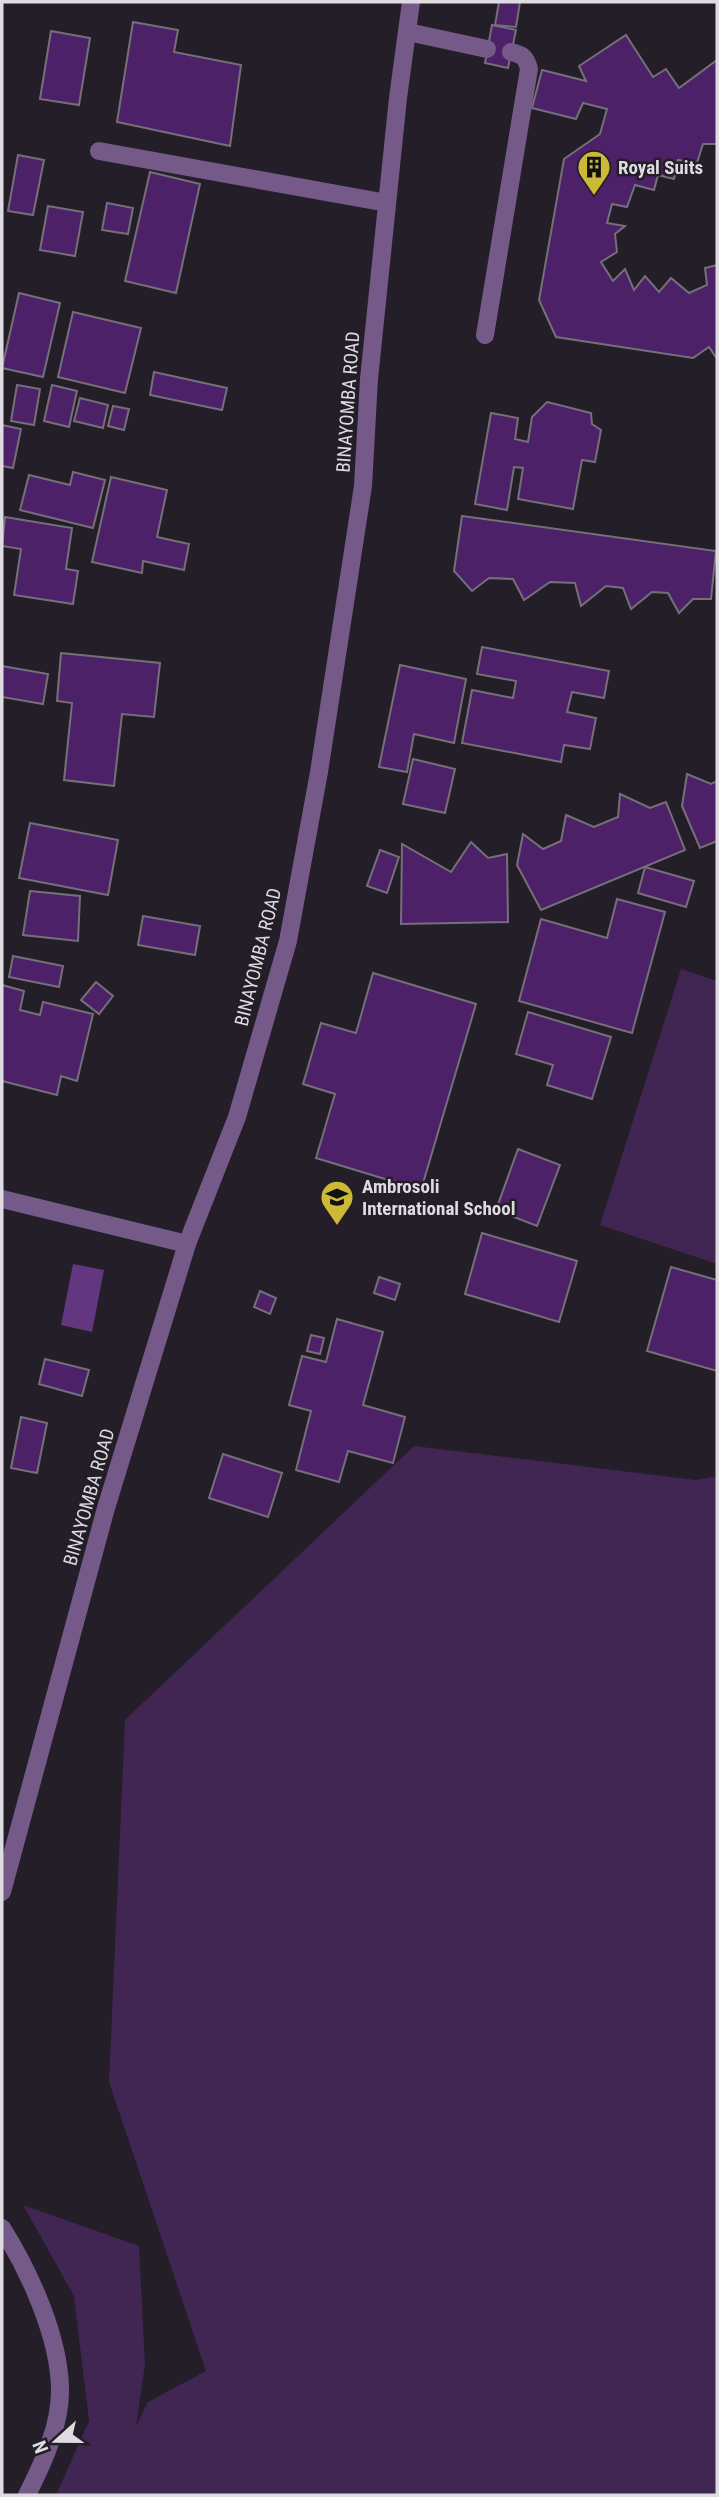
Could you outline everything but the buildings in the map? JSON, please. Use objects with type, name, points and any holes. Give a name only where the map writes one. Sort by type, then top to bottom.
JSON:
[{"type":"street","name":"BINAYOMBA ROAD","points":[[2,1892],[106,1508],[187,1244],[237,1117],[288,941],[319,772],[363,486],[369,379],[411,2]]},
{"type":"street","points":[[408,32],[487,49]]},
{"type":"street","points":[[485,335],[529,69],[523,55],[512,52]]},
{"type":"street","points":[[99,150],[387,203]]},
{"type":"street","points":[[2,1199],[187,1244]]},
{"type":"street","points":[[2,2228],[22,2259],[41,2306],[57,2360],[60,2389],[57,2418],[40,2469],[27,2495]]},
{"type":"shaded area","points":[[681,969],[717,981],[717,1264],[600,1225]]},
{"type":"shaded area","points":[[73,1264],[104,1270],[92,1332],[61,1325]]},
{"type":"shaded area","points":[[414,1446],[696,1480],[717,1476],[717,2495],[56,2495],[89,2421],[74,2296],[23,2205],[139,2246],[145,2364],[136,2426],[148,2402],[206,2371],[109,2082],[125,1720]]},
{"type":"place","name":"Royal Suits","points":[[594,197]]},
{"type":"place","name":"Ambrosoli International School","points":[[337,1227]]}]
